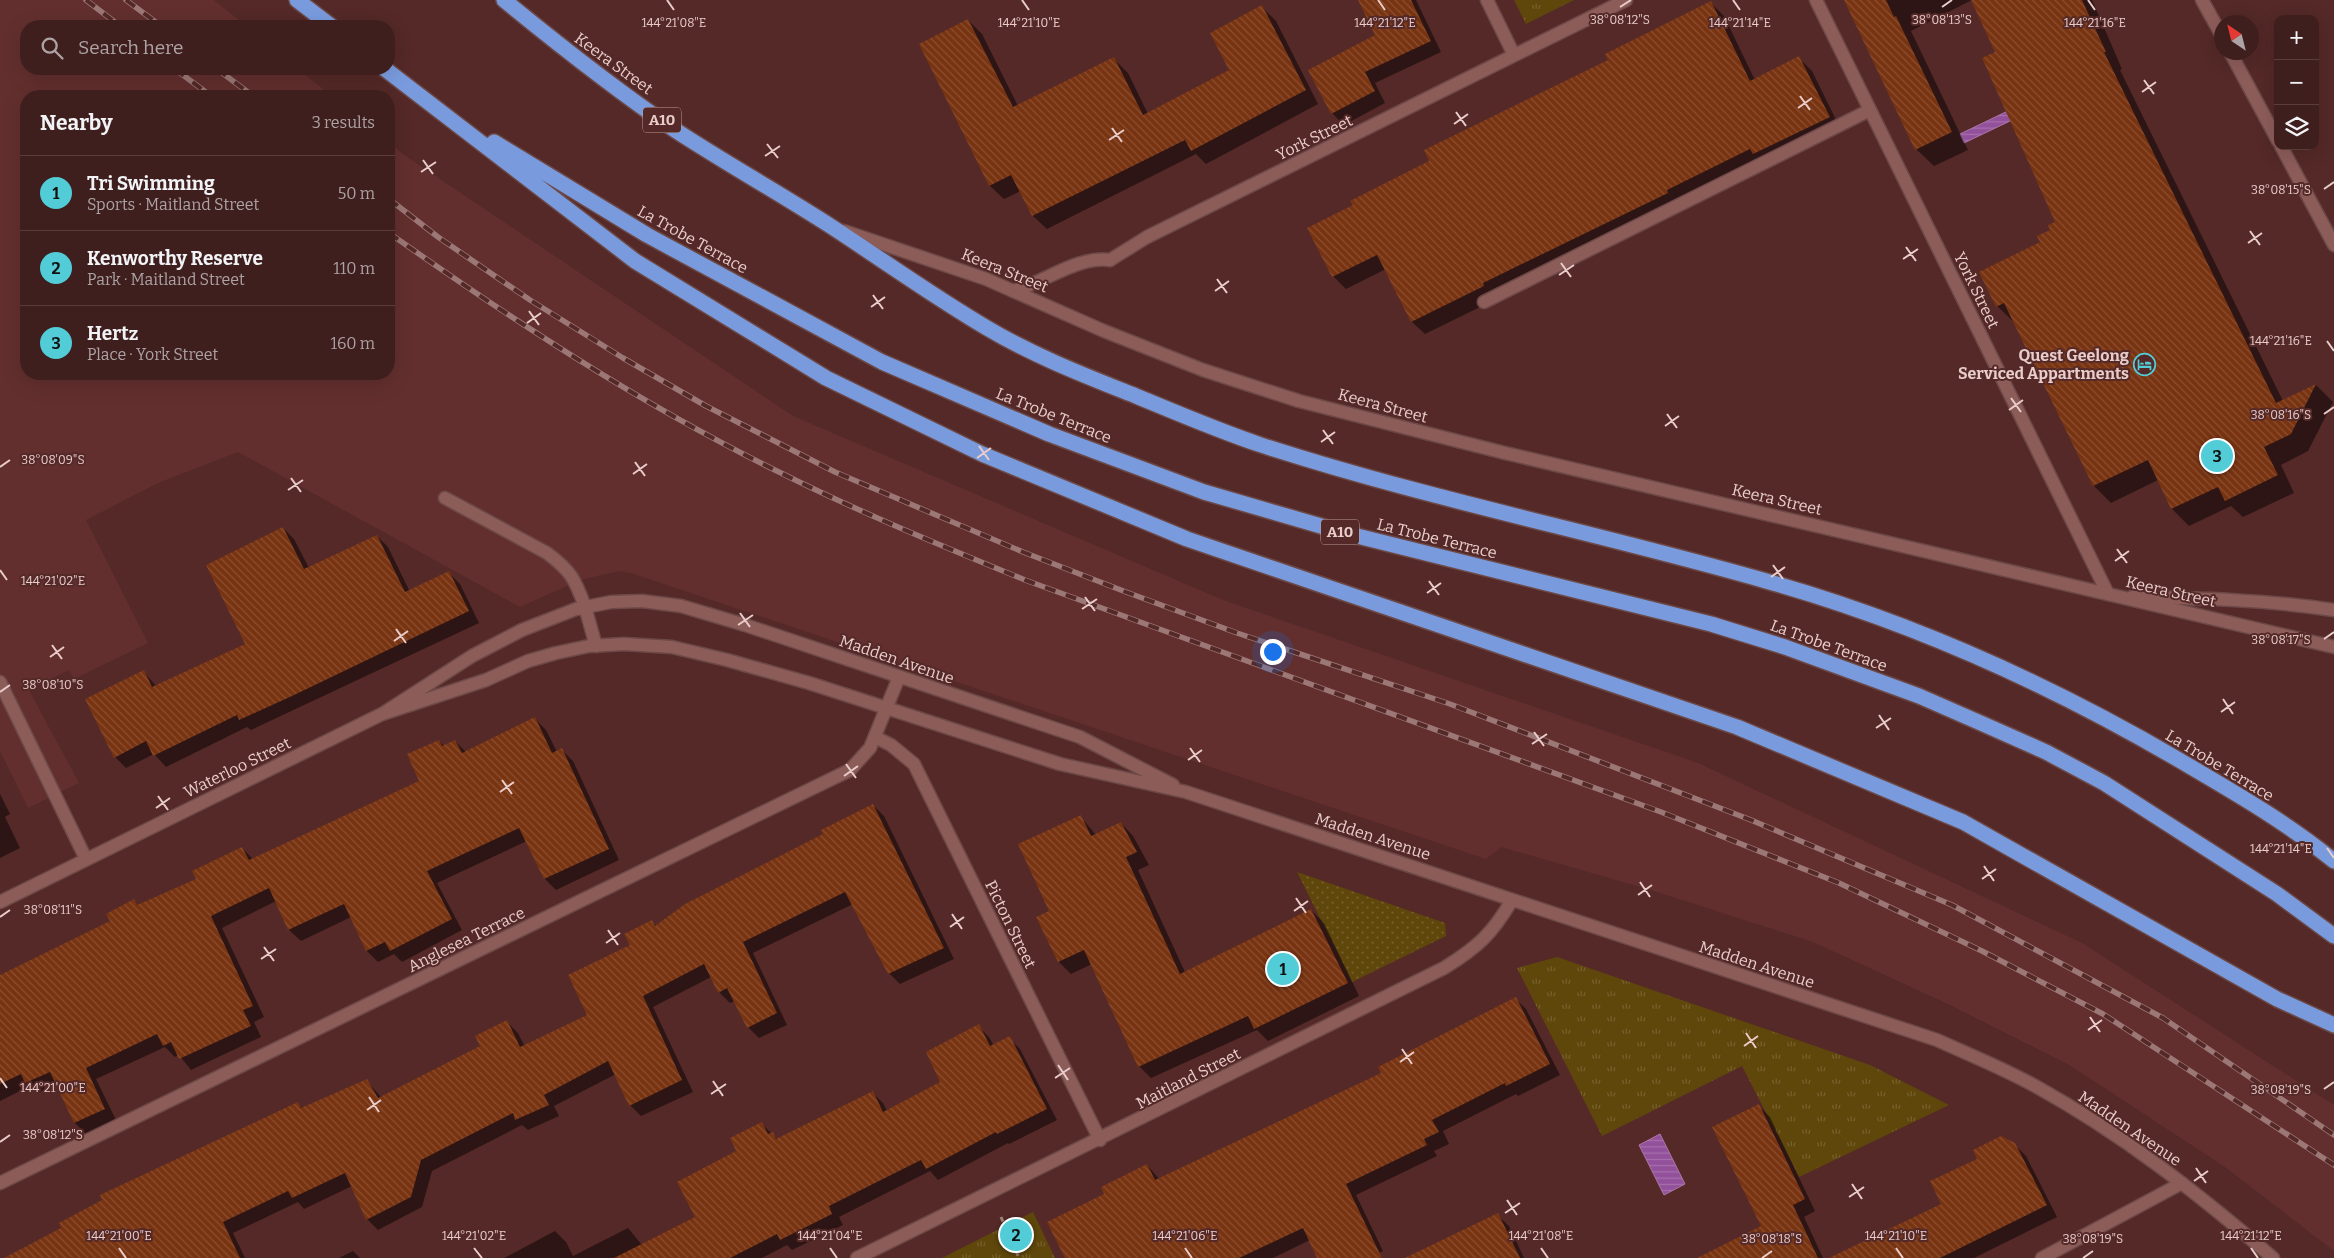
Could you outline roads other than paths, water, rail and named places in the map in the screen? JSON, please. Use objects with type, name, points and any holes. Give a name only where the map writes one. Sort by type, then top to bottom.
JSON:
[{"type":"highway","points":[[297,0],[323,20]]},
{"type":"highway","name":"Keera Street","points":[[504,0],[553,40],[672,128],[830,226]]},
{"type":"highway","name":"A10","points":[[393,75],[428,103]]},
{"type":"highway","points":[[428,103],[635,261],[826,378],[982,454],[1186,539],[1738,727],[1954,818],[2277,999],[2334,1025]]},
{"type":"highway","name":"La Trobe Terrace","points":[[428,103],[647,235],[882,362],[1032,426],[1204,492],[1345,533],[1711,624],[1785,647],[1919,696],[2046,752],[2104,783],[2277,894],[2334,936]]},
{"type":"highway","name":"La Trobe Terrace","points":[[830,226],[990,330],[1068,369],[1259,444],[1439,496],[1621,542],[1768,582],[1846,606],[1997,664],[2075,702],[2222,785],[2313,844],[2334,861]]},
{"type":"street","points":[[1487,0],[1514,55]]},
{"type":"street","name":"York Street","points":[[1013,291],[1041,282],[1085,261],[1110,260],[1147,237],[1626,0]]},
{"type":"street","name":"York Street","points":[[1816,0],[2112,595]]},
{"type":"street","points":[[2202,0],[2214,22]]},
{"type":"street","points":[[2234,60],[2274,134]]},
{"type":"street","points":[[1484,302],[1870,110]]},
{"type":"street","points":[[2283,150],[2334,245]]},
{"type":"street","name":"Keera Street","points":[[830,226],[986,279],[1104,331],[1203,370],[1299,401],[1486,449],[2334,647]]},
{"type":"street","points":[[445,498],[546,553],[558,562],[575,580],[596,646]]},
{"type":"street","points":[[2112,595],[2241,599],[2334,610]]},
{"type":"street","name":"Madden Avenue","points":[[585,607],[611,602],[642,601],[682,606],[1080,737],[1186,792]]},
{"type":"street","name":"Waterloo Street","points":[[0,902],[382,714],[487,647],[522,630],[585,607]]},
{"type":"street","name":"Madden Avenue","points":[[596,646],[652,645],[696,652],[887,708],[1060,764],[1186,792],[1937,1040],[2004,1070],[2065,1103],[2128,1143],[2182,1183],[2272,1258]]},
{"type":"street","name":"Waterloo Street","points":[[382,714],[486,680],[537,658],[596,646]]},
{"type":"street","name":"Anglesea Terrace","points":[[0,1183],[838,777],[859,762],[875,737],[899,677]]},
{"type":"street","points":[[0,682],[86,859]]},
{"type":"street","name":"Picton Street","points":[[875,737],[891,745],[914,764],[1100,1140]]},
{"type":"street","name":"Maitland Street","points":[[857,1258],[1100,1140],[1444,968],[1485,940],[1512,900]]},
{"type":"street","points":[[2042,1258],[2182,1183]]},
{"type":"railway","points":[[86,0],[112,20]]},
{"type":"railway","points":[[126,0],[153,20]]},
{"type":"railway","points":[[183,75],[203,90]]},
{"type":"railway","points":[[225,75],[245,90]]},
{"type":"railway","points":[[395,204],[438,237],[530,300],[623,358],[706,406],[835,472],[1023,552],[1126,592],[1237,633],[1450,704],[1751,820],[1952,905],[2163,1018],[2334,1135]]},
{"type":"railway","points":[[395,237],[531,330],[628,390],[728,446],[809,487],[1025,580],[1661,812],[1839,883],[1982,951],[2103,1014],[2334,1165]]},
{"type":"place","name":"Quest Geelong Serviced Appartments","points":[[2145,364]]},
{"type":"place","name":"Hertz","points":[[2217,456]]},
{"type":"place","name":"Tri Swimming","points":[[1283,969]]},
{"type":"place","name":"Kenworthy Reserve","points":[[1016,1235]]}]
